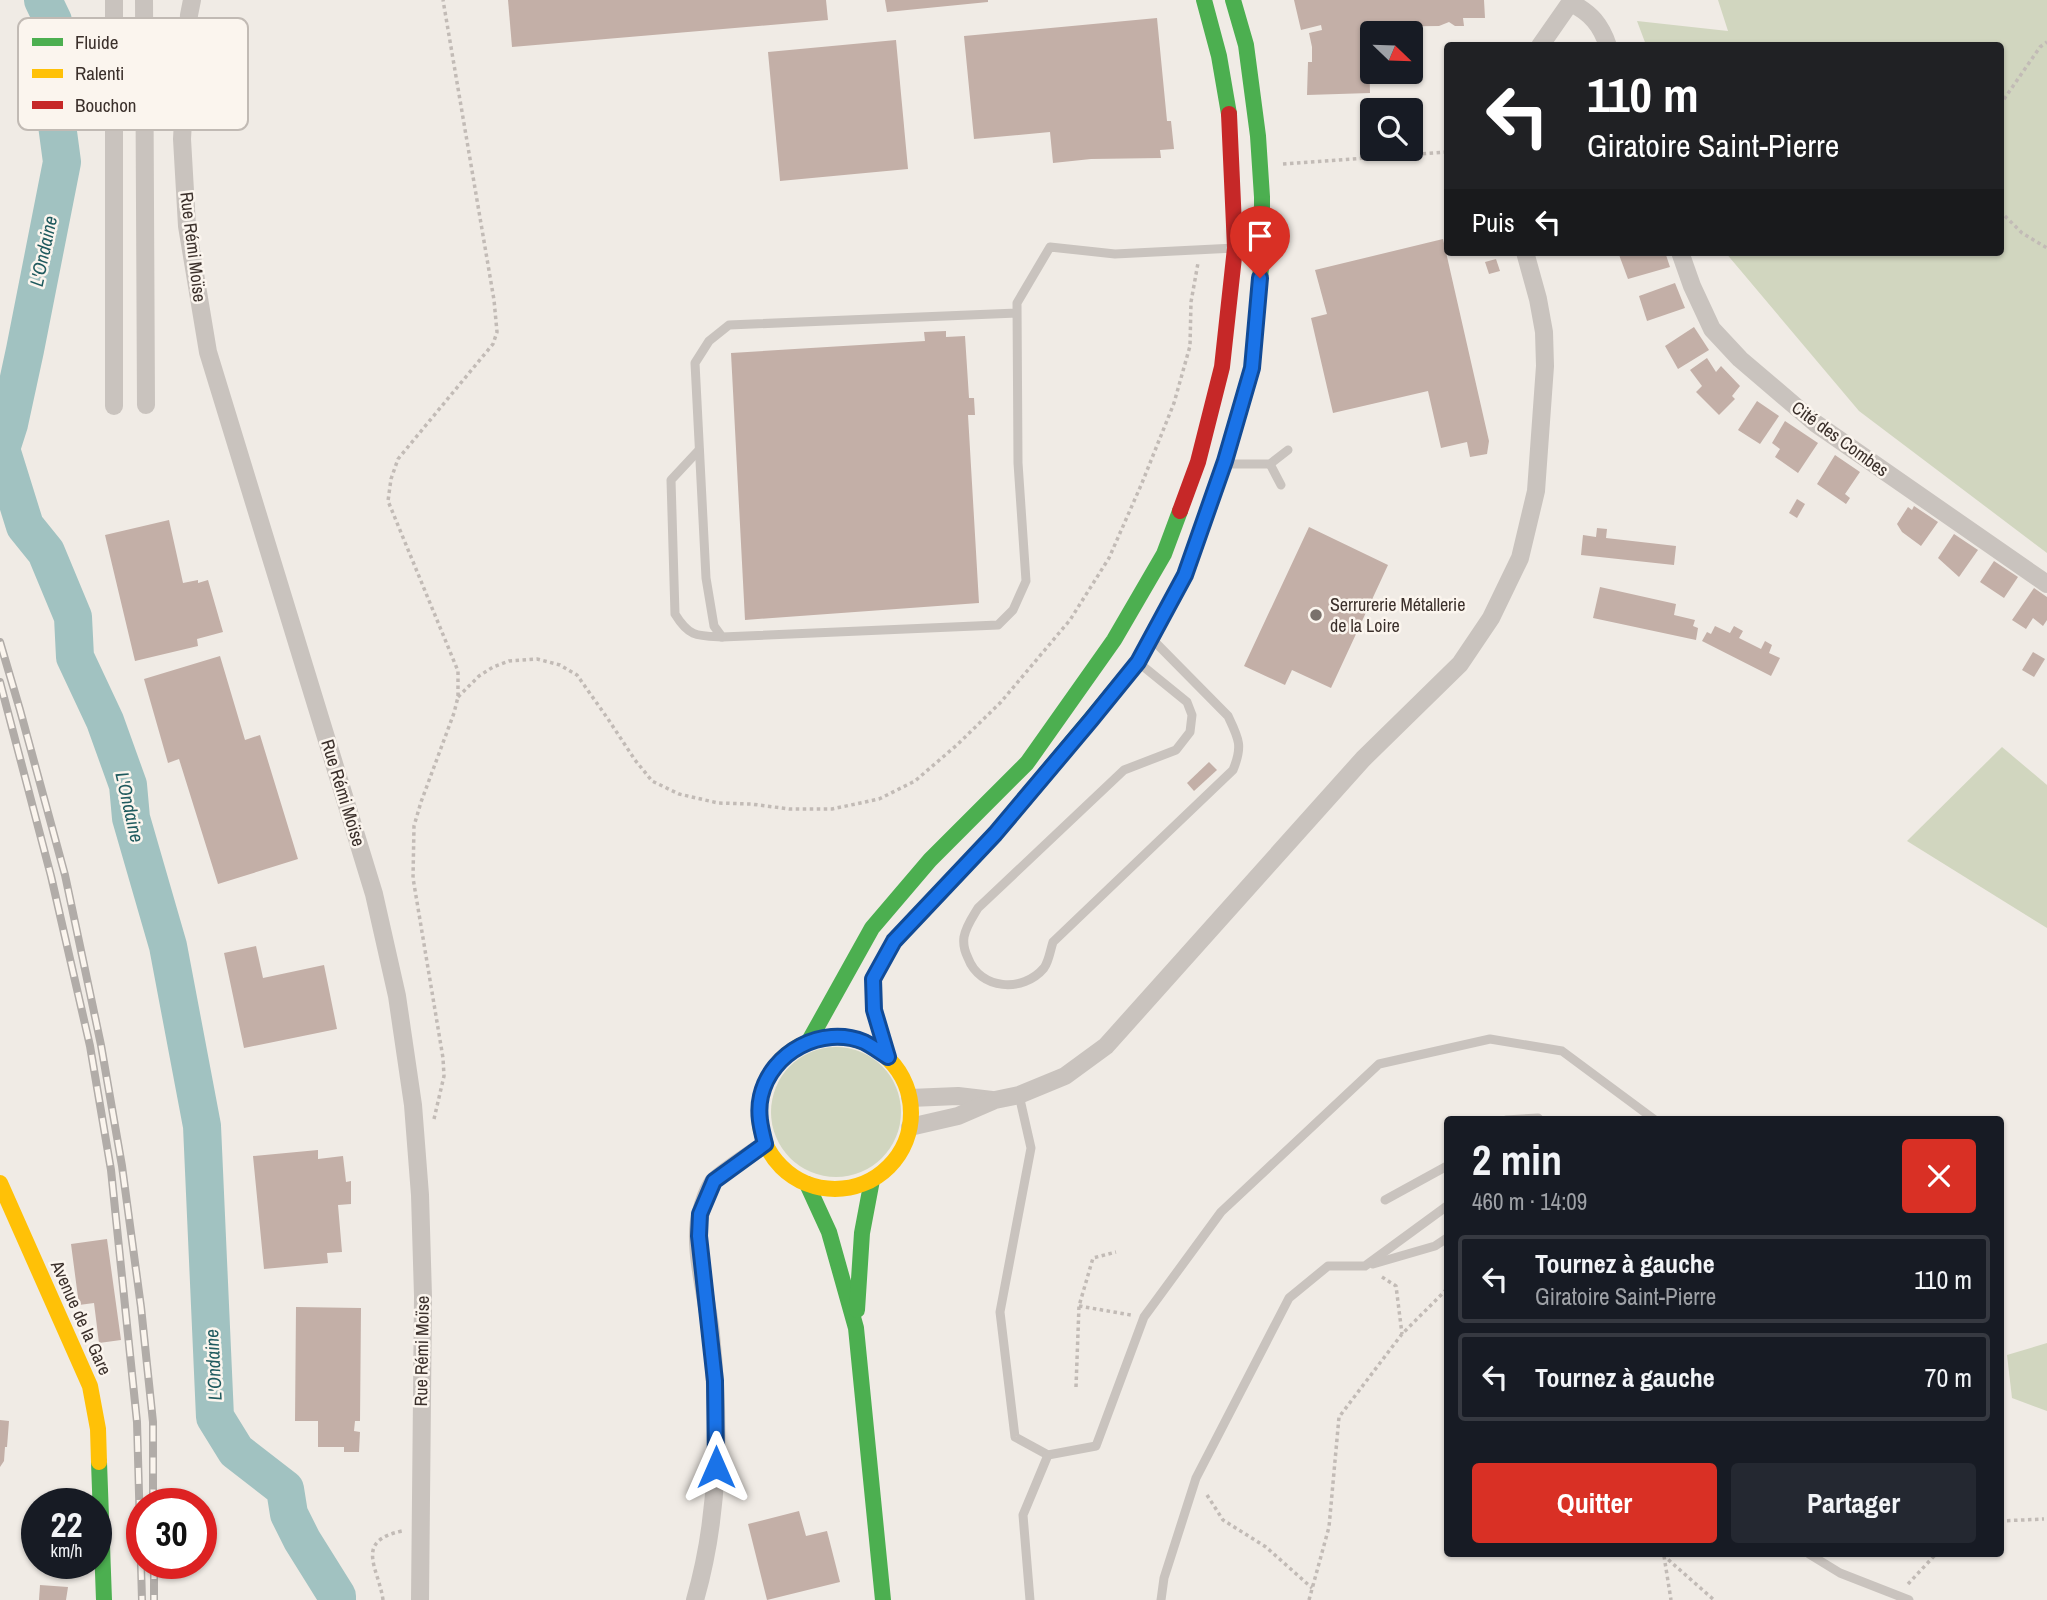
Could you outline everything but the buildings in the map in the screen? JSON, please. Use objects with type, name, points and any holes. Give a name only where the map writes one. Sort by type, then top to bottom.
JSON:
[{"type":"main road","points":[[809,1041],[872,928],[930,860],[1027,763],[1114,640],[1164,554],[1198,462],[1222,367],[1235,248],[1231,123],[1219,56],[1204,0]]},
{"type":"main road","points":[[888,1057],[874,1010],[873,979],[894,941],[995,834],[1138,662],[1185,575],[1224,464],[1252,368],[1262,256],[1258,136],[1246,45],[1233,0]]},
{"type":"main road","points":[[837,1036],[864,1042],[888,1057],[898,1069],[910,1098],[910,1127],[902,1148],[890,1166],[872,1180],[851,1188],[829,1189],[807,1184],[782,1169],[765,1144],[759,1120],[761,1095],[766,1083],[771,1072],[788,1053],[809,1041],[837,1036]]},
{"type":"main road","points":[[872,1180],[862,1233],[856,1328],[883,1600]]},
{"type":"main road","name":"Avenue de la Gare","points":[[0,1183],[90,1386],[98,1429],[104,1600]]},
{"type":"main road","points":[[807,1184],[829,1232],[856,1328]]},
{"type":"street","points":[[114,0],[114,18]]},
{"type":"street","points":[[144,0],[144,18]]},
{"type":"street","name":"Rue Rémi Moïse","points":[[189,18],[192,0]]},
{"type":"street","points":[[1543,42],[1572,1],[1598,22],[1606,42]]},
{"type":"street","points":[[114,130],[114,407]]},
{"type":"street","points":[[145,130],[146,405]]},
{"type":"street","name":"Rue Rémi Moïse","points":[[183,130],[187,226],[208,352],[374,894],[397,996],[413,1104],[420,1195],[423,1296],[420,1600]]},
{"type":"street","points":[[910,1127],[958,1116],[1065,1076],[1106,1046],[1363,759],[1460,664],[1491,618],[1520,558],[1536,491],[1545,366],[1544,332],[1526,256]]},
{"type":"street","name":"Cité des Combes","points":[[1681,256],[1712,329],[1740,359],[1815,423],[2047,584]]},
{"type":"street","points":[[910,1098],[958,1096],[995,1100]]},
{"type":"street","points":[[695,1600],[710,1531],[716,1467],[715,1381],[699,1250],[700,1214],[714,1181],[765,1144]]},
{"type":"lane","points":[[699,450],[671,480],[675,614],[682,626],[695,636],[998,625],[1013,610],[1026,581],[1018,463],[1017,303],[1050,247],[1115,254],[1235,248]]},
{"type":"lane","points":[[722,637],[714,626],[706,578],[695,363],[709,341],[729,325],[1017,313]]},
{"type":"lane","points":[[1224,464],[1270,464],[1287,450]]},
{"type":"lane","points":[[1270,464],[1281,485]]},
{"type":"lane","points":[[1138,662],[1186,702],[1192,715],[1190,732],[1176,750],[1124,770],[978,908],[968,924],[963,940],[973,970],[986,981],[1010,985],[1033,978],[1046,965],[1053,942],[1233,770],[1240,747],[1228,716],[1152,638]]},
{"type":"lane","points":[[1019,1095],[1031,1148],[1000,1312],[1015,1437],[1048,1455],[1096,1446],[1144,1317],[1221,1212],[1379,1064],[1490,1039],[1562,1051],[1650,1116]]},
{"type":"lane","points":[[1385,1200],[1444,1168]]},
{"type":"lane","points":[[1365,1266],[1444,1208]]},
{"type":"lane","points":[[1161,1600],[1164,1578],[1196,1478],[1289,1298],[1328,1266],[1365,1266],[1435,1246],[1444,1240]]},
{"type":"lane","points":[[1030,1600],[1023,1515],[1048,1455]]},
{"type":"lane","points":[[1814,1557],[1840,1573],[1909,1600]]},
{"type":"path","points":[[413,859],[414,826],[454,713],[458,671],[388,501],[390,479],[398,459],[493,344],[497,332],[443,0]]},
{"type":"path","points":[[2004,99],[2040,47],[2047,42]]},
{"type":"path","points":[[1271,164],[1444,152]]},
{"type":"path","points":[[2004,215],[2022,233],[2047,248]]},
{"type":"path","points":[[1076,1387],[1079,1306],[1093,1258],[1116,1252]]},
{"type":"path","points":[[1365,1266],[1396,1286],[1402,1334]]},
{"type":"path","points":[[1309,1600],[1329,1527],[1339,1417],[1402,1334],[1444,1292]]},
{"type":"path","points":[[1079,1306],[1144,1317]]},
{"type":"path","points":[[1196,1478],[1223,1520],[1266,1547],[1312,1588]]},
{"type":"path","points":[[2004,1521],[2044,1519]]},
{"type":"path","points":[[1664,1557],[1671,1600]]},
{"type":"path","points":[[1666,1557],[1714,1600]]},
{"type":"path","points":[[1897,1595],[1933,1557]]},
{"type":"green space","points":[[1718,0],[2047,0],[2047,553],[1859,411],[1728,256],[2004,256],[2004,42],[1645,42],[1637,21],[1728,31]]},
{"type":"green space","points":[[2002,747],[2047,785],[2047,928],[1907,841]]},
{"type":"green space","points":[[836,1047],[861,1052],[882,1066],[896,1087],[901,1112],[896,1137],[882,1158],[861,1172],[836,1177],[811,1172],[790,1158],[776,1137],[771,1112],[776,1087],[790,1066],[811,1052]]},
{"type":"green space","points":[[2047,1343],[2047,1411],[2012,1398],[2007,1355]]},
{"type":"waterway","name":"L'Ondaine","points":[[43,0],[52,18]]},
{"type":"waterway","name":"L'Ondaine","points":[[58,130],[62,162],[25,350],[1,449],[25,526],[46,552],[73,617],[75,657],[105,721],[128,785],[131,818],[168,946],[202,1126],[215,1417],[236,1451],[285,1489],[289,1514],[337,1600]]},
{"type":"railway","points":[[0,642],[65,875],[101,1045],[122,1166],[141,1307],[153,1422],[153,1488]]},
{"type":"railway","points":[[0,682],[51,876],[90,1046],[111,1170],[137,1422],[142,1600]]},
{"type":"railway","points":[[154,1579],[154,1600]]},
{"type":"traffic: fast","points":[[1204,0],[1219,56],[1229,114]]},
{"type":"traffic: fast","points":[[1233,0],[1246,45],[1258,136],[1262,197],[1262,256],[1252,368],[1241,407]]},
{"type":"traffic: fast","points":[[809,1041],[872,928],[930,860],[1027,763],[1114,640],[1164,554],[1180,511]]},
{"type":"traffic: fast","points":[[888,1057],[874,1010],[873,979],[894,941],[995,834],[1138,662],[1144,651]]},
{"type":"traffic: fast","points":[[857,1310],[862,1233],[872,1180]]},
{"type":"traffic: fast","points":[[807,1184],[829,1232],[856,1328],[883,1600]]},
{"type":"traffic: fast","points":[[99,1462],[104,1600]]},
{"type":"traffic: slow","points":[[1144,651],[1185,575],[1241,407]]},
{"type":"traffic: slow","points":[[835,1037],[864,1043],[889,1059],[905,1084],[911,1113],[905,1142],[889,1167],[864,1183],[835,1189],[806,1183],[781,1167],[765,1142],[759,1113],[765,1084],[781,1059],[806,1043],[835,1037]]},
{"type":"traffic: slow","points":[[0,1183],[90,1386],[98,1429],[99,1462]]},
{"type":"traffic: jam","points":[[1180,511],[1198,462],[1222,367],[1235,248],[1229,114]]},
{"type":"place","name":"Serrurerie Métallerie de la Loire","points":[[1316,615]]},
{"type":"route","points":[[716,1467],[715,1381],[699,1250],[700,1214],[714,1181],[765,1144],[759,1120],[761,1095],[771,1072],[788,1053],[809,1041],[837,1036],[864,1042],[888,1057],[874,1010],[873,979],[894,941],[995,834],[1138,662],[1185,575],[1225,461],[1252,368],[1260,278]]}]
